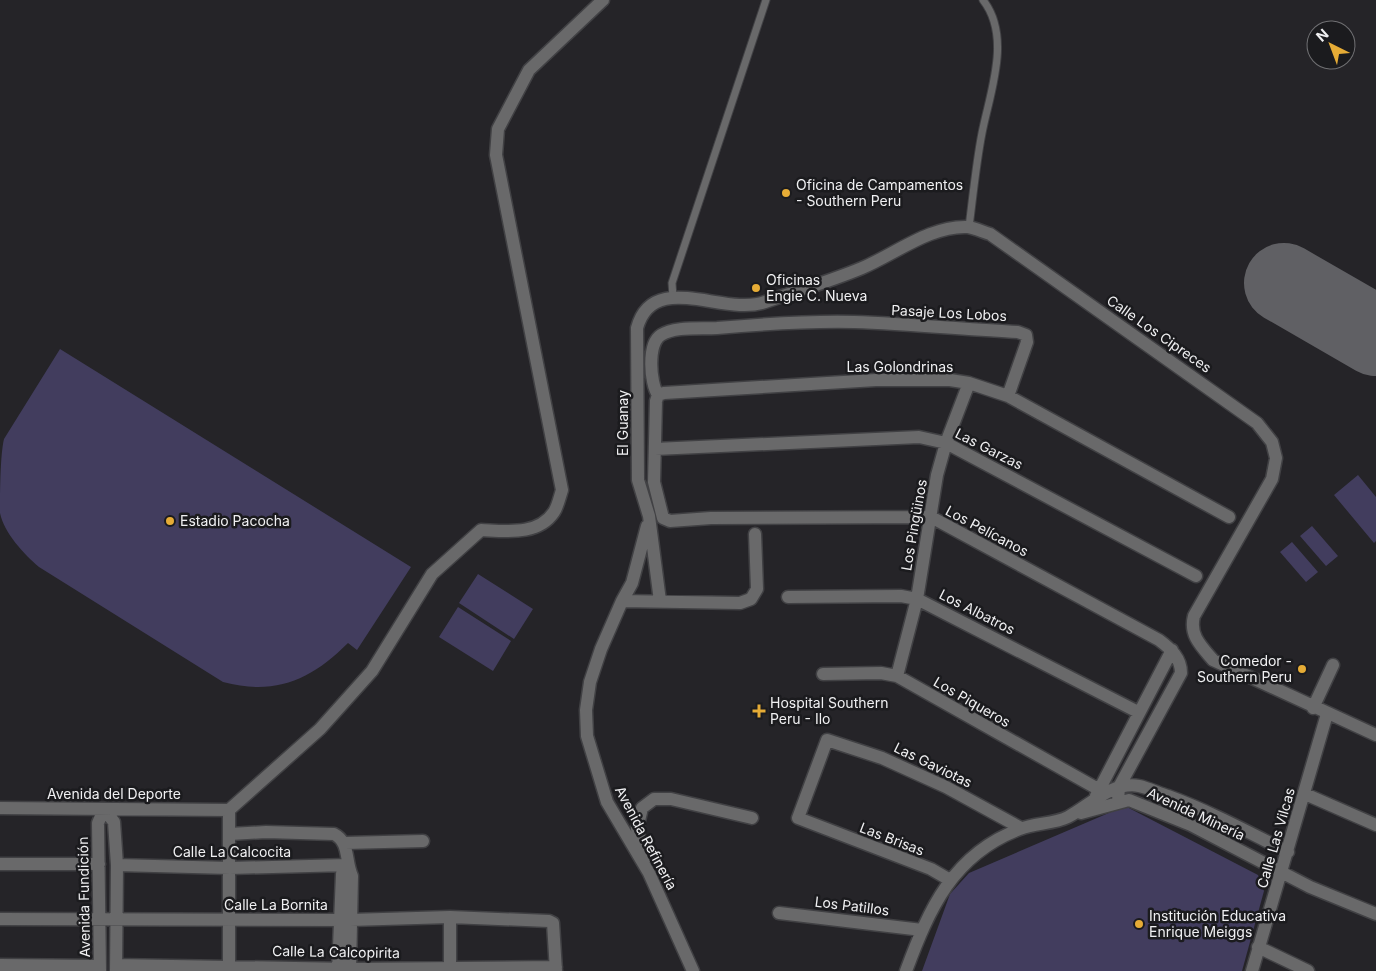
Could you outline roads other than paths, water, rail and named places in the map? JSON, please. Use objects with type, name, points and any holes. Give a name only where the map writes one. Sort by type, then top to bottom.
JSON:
[{"type":"street","points":[[229,968],[229,810],[320,729],[372,671],[432,574],[482,530],[516,532],[539,526],[554,512],[562,490],[496,155],[498,129],[529,70],[603,0]]},
{"type":"street","name":"Calle Los Cipreces","points":[[637,328],[640,316],[654,302],[674,297],[729,305],[762,304],[862,268],[916,241],[947,230],[969,227],[990,234],[1192,376],[1257,424],[1272,442],[1276,458],[1272,479],[1194,616],[1191,627],[1199,644],[1213,660],[1313,708],[1376,735]]},
{"type":"street","name":"Pasaje Los Lobos","points":[[658,395],[654,388],[652,347],[655,340],[662,334],[676,331],[751,325],[853,322],[1018,332],[1026,335],[1027,342],[1008,396]]},
{"type":"street","name":"El Guanay","points":[[637,328],[638,480],[649,516],[660,601]]},
{"type":"street","name":"Las Golondrinas","points":[[658,395],[664,393],[876,380],[950,380],[969,383],[1008,396],[1229,517]]},
{"type":"street","name":"Los Pingüinos","points":[[897,676],[917,600],[938,475],[946,443],[969,383]]},
{"type":"street","name":"Los Pelícanos","points":[[658,395],[656,401],[654,482],[663,518],[670,521],[711,518],[931,517],[1159,640],[1172,650]]},
{"type":"street","name":"Las Garzas","points":[[655,449],[902,436],[919,437],[946,443],[1196,576]]},
{"type":"street","name":"Avenida Refinería","points":[[649,516],[632,583],[601,649],[590,682],[586,710],[587,736],[607,802],[649,873],[693,971]]},
{"type":"street","points":[[622,601],[740,603],[751,599],[756,589],[755,534]]},
{"type":"street","name":"Los Albatros","points":[[788,597],[901,596],[917,600],[1138,712]]},
{"type":"street","points":[[1096,799],[1138,712],[1172,650],[1181,664],[1181,673],[1119,788],[1118,802]]},
{"type":"street","points":[[1313,708],[1333,665]]},
{"type":"street","name":"Los Piqueros","points":[[823,674],[881,673],[897,676],[1096,799]]},
{"type":"street","name":"Calle Las Vilcas","points":[[1252,971],[1327,714]]},
{"type":"street","name":"Las Brisas","points":[[827,740],[798,818],[931,869],[950,880]]},
{"type":"street","name":"Las Gaviotas","points":[[827,740],[882,758],[946,787],[1020,828]]},
{"type":"street","points":[[906,971],[922,930],[938,897],[950,880],[975,854],[1020,828],[1066,818],[1096,799],[1119,788],[1138,786],[1201,808],[1288,852]]},
{"type":"street","points":[[1305,794],[1376,826]]},
{"type":"street","points":[[649,873],[638,829],[642,808],[654,799],[671,799],[752,818]]},
{"type":"street","name":"Avenida Minería","points":[[1096,799],[1118,802],[1129,800],[1190,825],[1310,888],[1376,914]]},
{"type":"street","name":"Avenida del Deporte","points":[[0,808],[229,810]]},
{"type":"street","points":[[104,809],[114,822],[117,865],[116,968]]},
{"type":"street","name":"Avenida Fundición","points":[[100,968],[98,823],[104,809]]},
{"type":"street","points":[[230,834],[266,832],[334,834],[342,838],[345,843],[347,865],[352,876],[345,920],[344,970]]},
{"type":"street","points":[[345,843],[423,841]]},
{"type":"street","points":[[0,864],[99,864]]},
{"type":"street","name":"Calle La Calcocita","points":[[117,865],[230,868],[347,865]]},
{"type":"street","name":"Los Patillos","points":[[779,913],[922,930]]},
{"type":"street","points":[[450,917],[450,969]]},
{"type":"street","name":"Calle La Bornita","points":[[0,919],[345,920],[450,917],[552,922],[556,969]]},
{"type":"street","points":[[1258,947],[1308,971]]},
{"type":"street","points":[[0,966],[100,968]]},
{"type":"street","name":"Calle La Calcopirita","points":[[116,968],[556,969]]},
{"type":"lane","points":[[674,297],[672,283],[766,0]]},
{"type":"lane","points":[[969,227],[982,133],[994,85],[997,41],[995,19],[983,0]]},
{"type":"place","name":"Oficina de Campamentos - Southern Peru","points":[[786,193]]},
{"type":"place","name":"Oficinas Engie C. Nueva","points":[[756,288]]},
{"type":"place","name":"Estadio Pacocha","points":[[170,521]]},
{"type":"place","name":"Comedor - Southern Peru","points":[[1302,669]]},
{"type":"place","name":"Hospital Southern Peru - Ilo","points":[[759,711]]},
{"type":"place","name":"Institución Educativa Enrique Meiggs","points":[[1139,924]]}]
